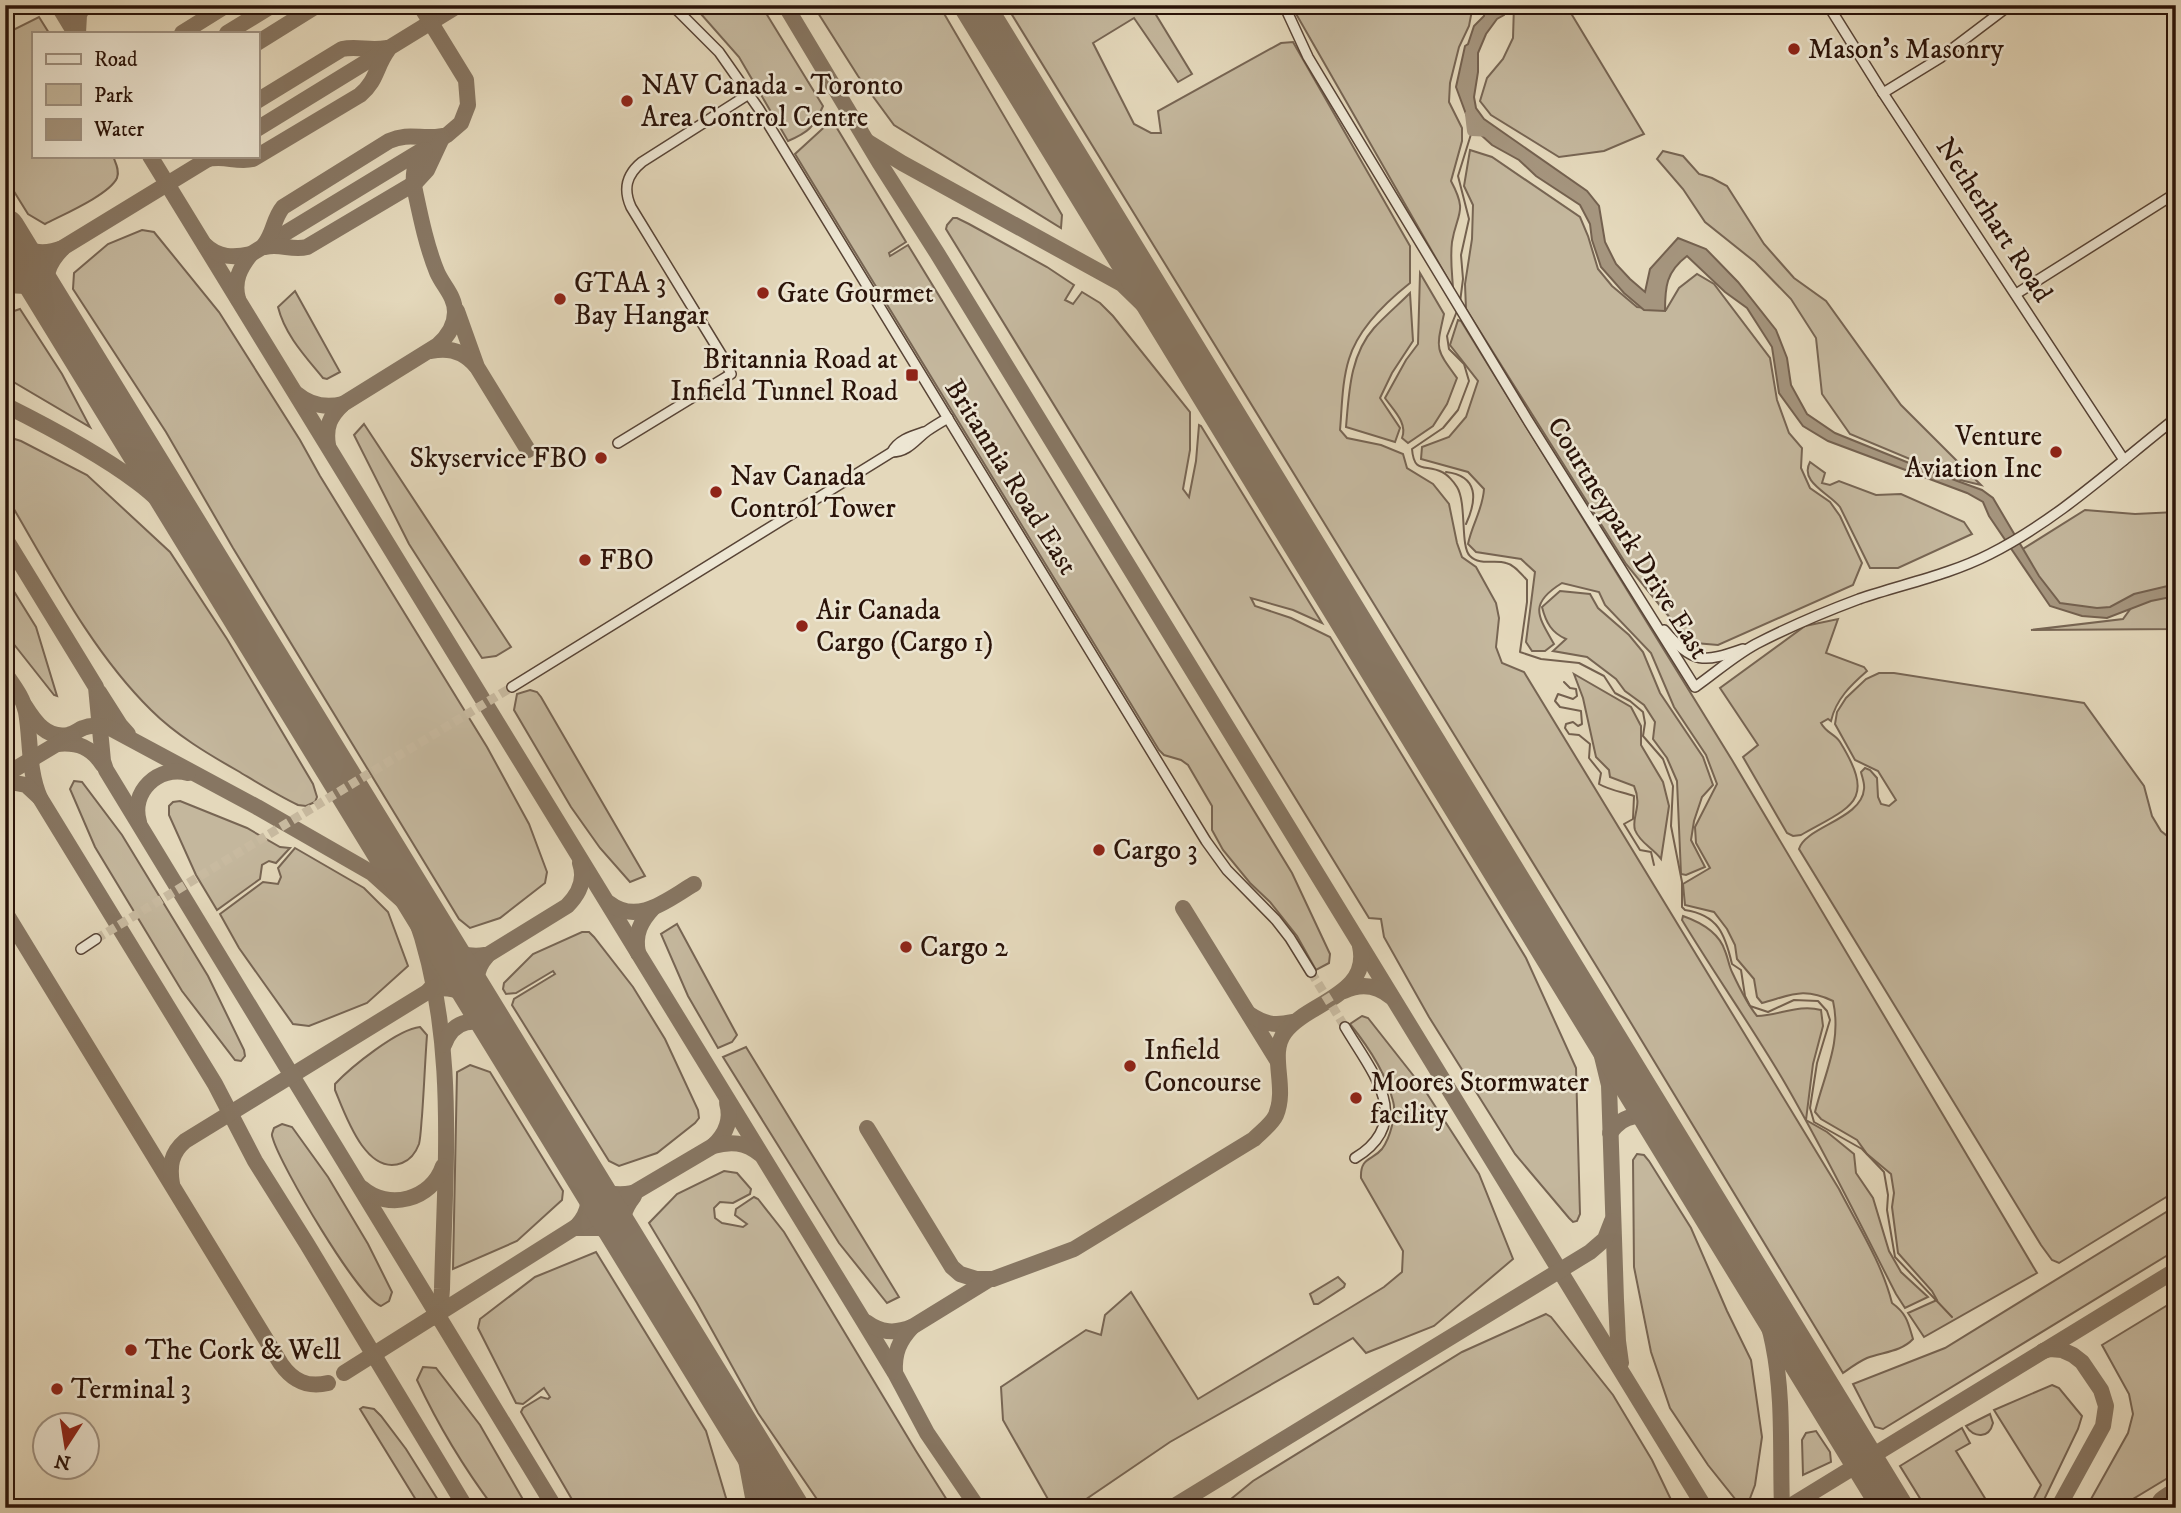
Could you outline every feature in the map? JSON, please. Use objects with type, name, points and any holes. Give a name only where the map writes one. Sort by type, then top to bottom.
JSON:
[{"type":"street","name":"Britannia Road East","points":[[672,5],[719,52],[749,94],[1206,841],[1227,870],[1276,920],[1311,972]]},
{"type":"street","name":"Courtneypark Drive East","points":[[1284,5],[1308,57],[1695,687],[1754,645],[1852,602],[1972,562],[2019,538],[2055,515],[2176,418]]},
{"type":"street","name":"Netherhart Road","points":[[1828,5],[2124,460]]},
{"type":"street","points":[[1883,93],[1940,58],[2010,5]]},
{"type":"street","points":[[618,443],[731,374],[631,207],[626,189],[630,173],[642,162],[749,94]]},
{"type":"street","points":[[2015,294],[2176,193]]},
{"type":"street","points":[[512,687],[892,452],[910,437],[948,418]]},
{"type":"street","points":[[1650,614],[1674,642],[1691,655],[1715,659],[1754,645]]},
{"type":"street","points":[[80,949],[96,939]]},
{"type":"street","points":[[1345,1027],[1382,1088],[1387,1114],[1376,1142],[1355,1158]]},
{"type":"green space","points":[[693,5],[761,5],[823,106],[810,128],[788,141],[739,57]]},
{"type":"green space","points":[[813,5],[939,5],[1062,215],[1061,228],[894,125],[858,76]]},
{"type":"green space","points":[[1006,5],[1150,5],[1192,74],[1178,82],[1134,18],[1093,43],[1134,124],[1151,133],[1161,133],[1158,111],[1281,43],[1293,42],[1410,246],[1410,283],[1374,317],[1353,348],[1345,376],[1340,430],[1347,438],[1381,445],[1403,454],[1407,468],[1433,484],[1449,504],[1462,557],[1476,567],[1496,603],[1499,618],[1496,647],[1502,663],[1524,672],[1839,1189],[1876,1259],[1892,1303],[1906,1319],[1913,1339],[1908,1343],[1867,1358],[1843,1373]]},
{"type":"green space","points":[[1291,5],[1473,5],[1469,26],[1459,47],[1450,83],[1449,102],[1462,128],[1462,141],[1451,181],[1460,206],[1451,248],[1453,288]]},
{"type":"green space","points":[[1514,5],[1566,5],[1644,134],[1604,151],[1559,157],[1491,115],[1480,101],[1487,78],[1503,59],[1513,38]]},
{"type":"green space","points":[[39,17],[48,32],[32,32],[32,158],[114,158],[118,172],[117,178],[105,191],[45,224],[28,214],[5,177],[7,38],[13,30]]},
{"type":"green space","points":[[832,120],[906,242],[889,253],[890,256],[908,245],[1292,873],[1330,954],[1329,963],[1316,970],[1297,936],[1223,850],[1212,830],[1212,806],[1188,765],[1164,755],[1159,750],[795,154]]},
{"type":"green space","points":[[1470,150],[1492,157],[1580,217],[1598,269],[1612,286],[1637,307],[1666,310],[1679,288],[1697,274],[1714,284],[1770,358],[1777,400],[1789,433],[1802,448],[1801,468],[1810,488],[1830,502],[1840,516],[1862,563],[1853,585],[1718,645],[1695,643],[1671,619],[1626,564],[1466,309],[1465,284],[1472,239],[1473,205],[1464,186]]},
{"type":"green space","points":[[1663,151],[1683,156],[1699,174],[1727,186],[1764,244],[1794,278],[1826,301],[1901,405],[1981,485],[1960,480],[1850,434],[1822,394],[1816,338],[1791,299],[1755,262],[1705,222],[1683,189],[1657,159]]},
{"type":"green space","points":[[953,218],[1047,267],[1074,285],[1065,300],[1073,304],[1082,292],[1100,303],[1113,316],[1190,412],[1190,450],[1183,489],[1189,497],[1199,425],[1201,426],[1322,623],[1293,610],[1251,598],[1255,606],[1291,618],[1330,637],[1526,958],[1576,1068],[1580,1214],[1577,1221],[1573,1222],[1569,1218],[1515,1154],[1429,1017],[1384,937],[1381,919],[1369,918],[946,229]]},
{"type":"green space","points":[[142,230],[154,232],[219,312],[487,747],[529,824],[547,872],[545,883],[500,918],[470,928],[459,919],[233,548],[166,432],[73,289],[74,273],[108,244]]},
{"type":"green space","points":[[1420,273],[1444,314],[1439,348],[1457,378],[1447,404],[1433,426],[1408,443],[1402,438],[1401,422],[1385,398],[1418,344]]},
{"type":"green space","points":[[295,291],[340,372],[327,379],[323,378],[296,345],[281,317],[278,307]]},
{"type":"green space","points":[[1410,293],[1413,341],[1392,373],[1380,398],[1400,428],[1395,442],[1346,427],[1348,401],[1355,362],[1366,339]]},
{"type":"green space","points":[[20,309],[62,374],[90,427],[5,377],[5,314]]},
{"type":"green space","points":[[1458,320],[1732,760],[2037,1273],[1924,1337],[1908,1313],[1937,1300],[1898,1253],[1891,1174],[1867,1154],[1857,1140],[1821,1119],[1815,1112],[1834,1044],[1833,1001],[1805,993],[1762,1003],[1757,997],[1754,979],[1737,959],[1735,945],[1714,912],[1685,905],[1683,884],[1710,868],[1696,843],[1695,827],[1717,784],[1706,755],[1674,707],[1651,653],[1605,605],[1599,592],[1562,583],[1544,597],[1539,611],[1554,644],[1545,651],[1532,651],[1526,642],[1535,572],[1521,559],[1476,552],[1468,544],[1484,489],[1468,472],[1421,459],[1422,447],[1449,437],[1466,417],[1478,381],[1450,345]]},
{"type":"green space","points":[[364,424],[511,647],[496,656],[482,658],[409,544],[354,435]]},
{"type":"green space","points":[[5,436],[21,441],[87,475],[170,552],[227,639],[313,784],[317,797],[315,802],[306,806],[298,805],[204,751],[161,719],[130,688],[110,664],[75,612],[5,492]]},
{"type":"green space","points":[[1810,462],[1825,473],[1822,483],[1830,485],[1839,481],[1876,495],[1901,494],[1964,522],[1972,534],[1898,568],[1870,568],[1840,507],[1808,476]]},
{"type":"green space","points":[[2085,510],[2135,514],[2176,512],[2176,586],[2111,611],[2059,606],[2018,552]]},
{"type":"green space","points":[[5,577],[36,627],[57,696],[5,633]]},
{"type":"green space","points":[[1560,591],[1590,594],[1598,608],[1629,635],[1643,652],[1660,693],[1703,757],[1713,785],[1702,797],[1691,840],[1705,867],[1686,875],[1681,874],[1677,781],[1667,758],[1653,739],[1655,722],[1644,705],[1587,657],[1553,651],[1566,639],[1550,627],[1542,607]]},
{"type":"green space","points":[[2176,593],[2176,629],[2031,630],[2123,619],[2134,604]]},
{"type":"green space","points":[[1838,619],[1826,653],[1864,667],[1867,671],[1840,699],[1831,721],[1828,719],[1821,723],[1838,739],[1851,762],[1857,778],[1857,790],[1854,800],[1846,809],[1801,835],[1793,836],[1787,833],[1743,757],[1758,745],[1720,688],[1805,626]]},
{"type":"green space","points":[[1879,673],[1894,673],[2084,703],[2144,786],[2152,816],[2161,831],[2176,843],[2176,1191],[2059,1263],[2052,1260],[2041,1245],[1799,849],[1803,841],[1811,835],[1854,808],[1864,789],[1861,772],[1865,768],[1877,778],[1881,804],[1889,806],[1896,800],[1878,771],[1855,760],[1835,724],[1837,712],[1846,698],[1866,679]]},
{"type":"green space","points":[[1574,674],[1631,707],[1641,726],[1641,745],[1663,782],[1669,806],[1661,859],[1635,830],[1637,799],[1634,786],[1610,777],[1609,770],[1596,757],[1583,698]]},
{"type":"green space","points":[[530,690],[541,697],[645,876],[630,882],[600,848],[571,807],[514,710],[517,694]]},
{"type":"green space","points":[[74,781],[82,782],[122,835],[208,976],[244,1050],[245,1056],[241,1061],[235,1060],[182,991],[95,847],[70,789]]},
{"type":"green space","points":[[180,801],[247,828],[280,847],[290,848],[276,863],[269,861],[262,865],[260,879],[217,910],[196,875],[169,815],[169,806]]},
{"type":"green space","points":[[295,848],[364,888],[388,912],[408,966],[367,1003],[309,1026],[293,1024],[239,948],[220,914],[263,882],[278,884],[281,877],[278,868]]},
{"type":"green space","points":[[1683,916],[1702,925],[1718,938],[1740,989],[1757,1016],[1805,1008],[1821,1010],[1823,1026],[1813,1064],[1806,1120],[1827,1132],[1854,1154],[1856,1173],[1873,1198],[1889,1251],[1901,1272],[1928,1297],[1905,1308],[1797,1104],[1682,920]]},
{"type":"green space","points":[[677,924],[737,1035],[732,1042],[718,1048],[688,996],[661,934]]},
{"type":"green space","points":[[582,932],[589,932],[594,937],[633,987],[665,1039],[698,1110],[699,1118],[695,1123],[657,1153],[619,1166],[609,1161],[512,1005],[514,999],[555,974],[553,971],[516,993],[506,994],[503,989],[504,983],[533,954]]},
{"type":"green space","points":[[1362,1016],[1368,1018],[1424,1089],[1479,1174],[1513,1259],[1434,1326],[1366,1353],[1353,1338],[1170,1442],[1073,1508],[1053,1508],[1003,1420],[1001,1387],[1086,1330],[1101,1335],[1105,1315],[1131,1292],[1198,1399],[1384,1287],[1402,1272],[1403,1251],[1361,1178],[1362,1166],[1385,1144],[1394,1112],[1390,1091],[1381,1070],[1350,1024]]},
{"type":"green space","points":[[420,1027],[427,1035],[419,1144],[408,1160],[389,1165],[378,1161],[359,1141],[345,1114],[335,1084],[388,1041]]},
{"type":"green space","points":[[746,1047],[899,1297],[887,1303],[839,1243],[723,1057]]},
{"type":"green space","points":[[470,1065],[490,1072],[563,1191],[562,1200],[517,1241],[453,1269],[457,1072]]},
{"type":"green space","points":[[282,1124],[292,1127],[328,1177],[368,1244],[392,1292],[389,1301],[381,1306],[370,1298],[339,1257],[290,1175],[272,1136],[274,1128]]},
{"type":"green space","points":[[1637,1154],[1644,1155],[1649,1161],[1691,1228],[1751,1360],[1762,1437],[1755,1485],[1749,1501],[1736,1500],[1708,1465],[1670,1408],[1651,1352],[1634,1267],[1633,1160]]},
{"type":"green space","points":[[724,1171],[737,1173],[751,1189],[750,1194],[733,1203],[720,1202],[714,1208],[715,1218],[722,1223],[743,1227],[747,1224],[735,1215],[736,1209],[754,1197],[758,1199],[784,1232],[952,1508],[823,1508],[758,1413],[649,1223],[677,1194]]},
{"type":"green space","points":[[2176,1206],[2176,1250],[1883,1429],[1875,1427],[1853,1384],[1945,1348]]},
{"type":"green space","points":[[596,1252],[706,1431],[729,1508],[577,1508],[521,1412],[541,1397],[550,1397],[544,1388],[523,1404],[516,1403],[478,1328],[480,1319],[535,1277]]},
{"type":"green space","points":[[1338,1277],[1345,1284],[1344,1287],[1314,1304],[1310,1294]]},
{"type":"green space","points":[[2176,1300],[2176,1473],[2118,1508],[2086,1508],[2128,1433],[2133,1414],[2129,1394],[2102,1345]]},
{"type":"green space","points":[[1546,1314],[1613,1395],[1652,1460],[1675,1508],[1220,1508],[1253,1481],[1462,1352]]},
{"type":"green space","points":[[423,1367],[436,1368],[480,1425],[525,1503],[525,1508],[494,1508],[483,1493],[443,1430],[417,1380]]},
{"type":"green space","points":[[2052,1385],[2059,1388],[2082,1416],[2040,1508],[2029,1508],[2041,1485],[1994,1410]]},
{"type":"green space","points":[[360,1409],[374,1409],[381,1416],[406,1449],[443,1508],[421,1508]]},
{"type":"green space","points":[[1990,1414],[1993,1423],[1985,1434],[1977,1435],[1966,1426]]},
{"type":"green space","points":[[1962,1428],[1970,1443],[1956,1451],[1991,1508],[1926,1508],[1900,1466]]},
{"type":"green space","points":[[1816,1431],[1830,1452],[1831,1462],[1803,1475],[1802,1440],[1806,1433]]},
{"type":"water","points":[[1485,5],[1503,5],[1504,15],[1497,19],[1486,34],[1478,53],[1474,97],[1476,108],[1484,119],[1587,191],[1599,206],[1605,242],[1616,264],[1645,292],[1650,269],[1678,238],[1706,249],[1738,282],[1776,330],[1787,358],[1791,385],[1807,414],[1835,433],[1982,490],[1993,498],[2039,576],[2060,603],[2110,607],[2134,594],[2176,584],[2176,596],[2151,601],[2107,618],[2082,616],[2050,606],[1989,516],[1983,502],[1967,493],[1828,441],[1803,426],[1779,393],[1772,347],[1747,308],[1725,292],[1687,256],[1668,280],[1665,311],[1644,310],[1624,293],[1601,267],[1590,224],[1580,205],[1536,176],[1519,160],[1492,145],[1470,125],[1456,87],[1465,46],[1474,26],[1484,16]]},
{"type":"waterway","points":[[1470,114],[1472,131],[1492,132]]},
{"type":"waterway","points":[[1460,302],[1463,279],[1461,255],[1469,219],[1458,176],[1472,131]]},
{"type":"waterway","points":[[1457,311],[1447,336],[1449,349],[1464,364],[1469,381],[1458,410],[1443,428],[1412,449],[1415,462],[1421,467],[1444,473],[1457,487],[1462,503],[1465,544],[1470,556],[1478,561],[1509,564],[1527,580],[1527,602],[1520,652],[1541,659],[1579,663],[1604,676],[1615,693],[1643,712],[1643,736],[1663,759],[1673,786],[1671,826],[1682,882],[1682,907],[1713,921],[1723,935],[1732,964],[1741,970],[1745,996],[1750,1006],[1768,1012],[1794,1000],[1818,1001],[1827,1011],[1830,1020],[1817,1063],[1810,1108],[1814,1122],[1862,1149],[1884,1172],[1895,1257],[1952,1317]]},
{"type":"waterway","points":[[1446,472],[1457,474],[1470,484],[1473,498],[1466,524]]},
{"type":"waterway","points":[[1564,682],[1570,688],[1576,689],[1577,696],[1573,699],[1558,694],[1555,701],[1560,707],[1581,711],[1582,724],[1578,726],[1573,722],[1566,724],[1565,728],[1569,734],[1579,735],[1590,744],[1589,758],[1601,773],[1599,784],[1634,796],[1633,819],[1624,824],[1640,850],[1651,852],[1654,865]]},
{"type":"taxiway","points":[[58,5],[74,32]]},
{"type":"taxiway","points":[[78,32],[79,15],[84,5]]},
{"type":"taxiway","points":[[184,32],[227,5]]},
{"type":"taxiway","points":[[229,32],[273,5]]},
{"type":"taxiway","points":[[259,42],[318,5]]},
{"type":"taxiway","points":[[205,245],[226,256],[251,254],[447,135],[461,123],[468,105],[466,80],[420,5]]},
{"type":"taxiway","points":[[259,128],[459,5]]},
{"type":"taxiway","points":[[785,5],[1705,1508]]},
{"type":"taxiway","points":[[259,100],[342,49],[386,48]]},
{"type":"taxiway","points":[[259,155],[360,95],[370,84],[388,50]]},
{"type":"taxiway","points":[[264,245],[283,207],[389,141],[403,137],[442,136]]},
{"type":"taxiway","points":[[265,247],[307,247],[415,183],[427,170],[441,140]]},
{"type":"taxiway","points":[[868,142],[1122,284],[1161,322],[1189,356]]},
{"type":"taxiway","points":[[328,445],[330,422],[343,404],[438,345],[454,322],[453,301],[433,262],[414,186],[415,166],[425,150]]},
{"type":"taxiway","points":[[151,158],[861,1317],[927,1433],[978,1508]]},
{"type":"taxiway","points":[[5,283],[210,158]]},
{"type":"taxiway","points":[[205,160],[217,158]]},
{"type":"taxiway","points":[[217,158],[255,158]]},
{"type":"taxiway","points":[[10,236],[22,246],[34,251],[48,252],[63,248],[48,271],[48,299]]},
{"type":"taxiway","points":[[5,279],[12,258],[10,236]]},
{"type":"taxiway","points":[[238,299],[238,275],[251,254]]},
{"type":"taxiway","points":[[5,285],[26,286],[48,299]]},
{"type":"taxiway","points":[[457,311],[477,367],[528,450]]},
{"type":"taxiway","points":[[431,351],[456,351],[476,366]]},
{"type":"taxiway","points":[[297,394],[319,405],[343,404]]},
{"type":"taxiway","points":[[5,405],[73,441],[137,482],[168,509],[195,539]]},
{"type":"taxiway","points":[[5,538],[96,687],[106,770],[555,1508]]},
{"type":"taxiway","points":[[5,673],[25,707],[32,766],[40,798],[215,1084],[255,1161],[466,1508]]},
{"type":"taxiway","points":[[99,692],[128,734]]},
{"type":"taxiway","points":[[25,706],[37,723],[48,732],[61,736],[90,726],[110,728],[257,807],[372,873],[440,939]]},
{"type":"taxiway","points":[[5,775],[72,735]]},
{"type":"taxiway","points":[[57,744],[83,747],[94,754],[103,765]]},
{"type":"taxiway","points":[[139,822],[139,801],[149,783],[166,773],[188,773]]},
{"type":"taxiway","points":[[5,781],[26,785],[40,798]]},
{"type":"taxiway","points":[[349,791],[385,851],[408,897],[428,959],[437,1005],[446,1099],[446,1147],[441,1302],[432,1318]]},
{"type":"taxiway","points":[[172,1184],[172,1160],[185,1141],[567,906],[580,886],[580,863]]},
{"type":"taxiway","points":[[609,903],[631,912],[642,911],[663,903],[694,884]]},
{"type":"taxiway","points":[[638,953],[640,928],[653,908]]},
{"type":"taxiway","points":[[1183,908],[1277,1060]]},
{"type":"taxiway","points":[[5,912],[281,1364],[290,1375],[301,1382],[313,1385],[328,1383]]},
{"type":"taxiway","points":[[481,1006],[458,990],[429,990],[439,979],[444,967],[440,939],[461,953],[485,955]]},
{"type":"taxiway","points":[[867,1128],[952,1267],[960,1274],[976,1279],[993,1279],[1074,1249],[1254,1139],[1269,1125],[1279,1104],[1280,1041],[1295,1022],[1347,987],[1356,976],[1361,963],[1360,946]]},
{"type":"taxiway","points":[[481,1006],[476,980],[479,968],[487,956]]},
{"type":"taxiway","points":[[1565,972],[1586,1012],[1600,1048],[1609,1085],[1616,1300],[1621,1363]]},
{"type":"taxiway","points":[[1344,991],[1369,986],[1391,997]]},
{"type":"taxiway","points":[[1249,1014],[1269,1023],[1292,1022]]},
{"type":"taxiway","points":[[444,1045],[453,1030],[466,1022],[482,1023],[497,1032]]},
{"type":"taxiway","points":[[713,1146],[727,1126],[727,1103]]},
{"type":"taxiway","points":[[1610,1133],[1621,1122],[1634,1116],[1648,1118],[1661,1128]]},
{"type":"taxiway","points":[[344,1373],[574,1228],[713,1146],[738,1144],[760,1154]]},
{"type":"taxiway","points":[[362,1188],[384,1199],[408,1198],[429,1187],[443,1166]]},
{"type":"taxiway","points":[[577,1226],[585,1215],[588,1203],[586,1178],[607,1192],[632,1193]]},
{"type":"taxiway","points":[[577,1228],[600,1228],[624,1239],[623,1216],[634,1196]]},
{"type":"taxiway","points":[[1171,1508],[1590,1252],[1605,1239],[1612,1221]]},
{"type":"taxiway","points":[[1738,1253],[1763,1309],[1773,1344],[1780,1405],[1782,1508]]},
{"type":"taxiway","points":[[1787,1508],[2176,1270]]},
{"type":"taxiway","points":[[866,1322],[883,1330],[894,1331],[912,1327],[990,1279]]},
{"type":"taxiway","points":[[895,1372],[898,1348],[912,1327]]},
{"type":"taxiway","points":[[2043,1351],[2062,1350],[2082,1362],[2101,1390],[2106,1406],[2103,1426],[2058,1508]]},
{"type":"taxiway","points":[[740,1428],[755,1508]]},
{"type":"runway","points":[[974,5],[1893,1508]]},
{"type":"runway","points":[[5,229],[789,1508]]},
{"type":"runway","points":[[2170,1508],[2176,1504]]},
{"type":"tunnel","points":[[96,939],[512,687]]},
{"type":"tunnel","points":[[1311,972],[1345,1027]]},
{"type":"place","name":"Mason's Masonry","points":[[1794,49]]},
{"type":"place","name":"NAV Canada - Toronto Area Control Centre","points":[[627,101]]},
{"type":"place","name":"Gate Gourmet","points":[[763,293]]},
{"type":"place","name":"GTAA 3 Bay Hangar","points":[[560,299]]},
{"type":"place","name":"Britannia Road at Infield Tunnel Road","points":[[912,375]]},
{"type":"place","name":"Venture Aviation Inc","points":[[2056,452]]},
{"type":"place","name":"Skyservice FBO","points":[[601,458]]},
{"type":"place","name":"Nav Canada Control Tower","points":[[716,492]]},
{"type":"place","name":"FBO","points":[[585,560]]},
{"type":"place","name":"Air Canada Cargo (Cargo 1)","points":[[802,626]]},
{"type":"place","name":"Cargo 3","points":[[1099,850]]},
{"type":"place","name":"Cargo 2","points":[[906,947]]},
{"type":"place","name":"Infield Concourse","points":[[1130,1066]]},
{"type":"place","name":"Moores Stormwater facility","points":[[1356,1098]]},
{"type":"place","name":"The Cork & Well","points":[[131,1350]]},
{"type":"place","name":"Terminal 3","points":[[57,1389]]}]
